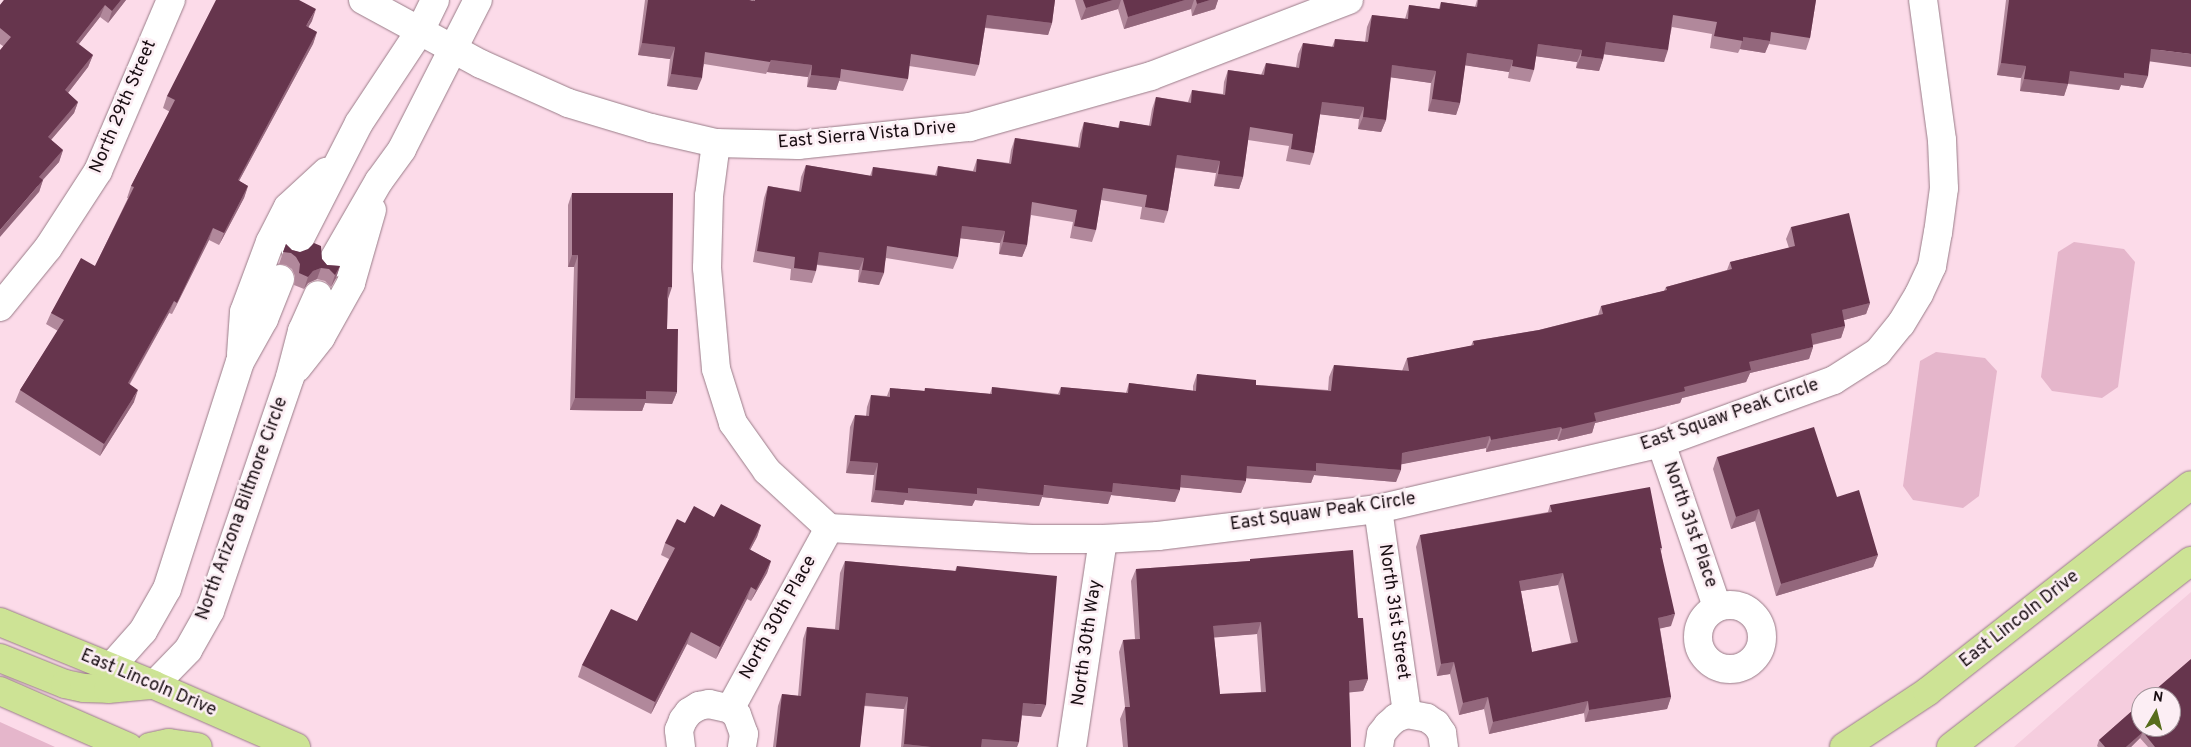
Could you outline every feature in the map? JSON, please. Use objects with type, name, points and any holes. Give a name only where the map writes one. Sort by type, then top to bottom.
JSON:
[{"type":"main road","name":"East Lincoln Drive","points":[[1844,747],[1927,692],[2191,486]]},
{"type":"main road","points":[[1951,747],[2191,561]]},
{"type":"main road","name":"East Lincoln Drive","points":[[0,622],[154,685],[296,747]]},
{"type":"main road","points":[[0,658],[65,684],[84,688],[108,690],[154,685]]},
{"type":"main road","points":[[0,691],[128,747]]},
{"type":"main road","points":[[150,747],[169,743],[198,747]]},
{"type":"street","name":"North 29th Street","points":[[0,307],[48,248],[98,171],[171,0]]},
{"type":"street","name":"East Sierra Vista Drive","points":[[363,0],[501,73],[568,103],[652,128],[716,143],[798,145],[970,127],[1151,76],[1349,0]]},
{"type":"street","points":[[295,248],[359,123],[420,31],[435,0]]},
{"type":"street","name":"North Arizona Biltmore Circle","points":[[331,264],[379,181],[402,149],[455,49],[478,0]]},
{"type":"street","name":"East Squaw Peak Circle","points":[[829,528],[1032,539],[1103,539],[1158,536],[1378,509],[1661,443],[1834,380],[1878,352],[1901,324],[1919,294],[1932,266],[1944,188],[1942,140],[1923,0]]},
{"type":"street","points":[[716,143],[709,196],[706,268],[716,369],[733,423],[744,439],[767,471],[829,528]]},
{"type":"street","points":[[240,362],[244,312],[270,242],[288,207],[339,159]]},
{"type":"street","name":"North Arizona Biltmore Circle","points":[[290,377],[321,337],[351,283],[379,181]]},
{"type":"street","points":[[110,668],[143,630],[168,589],[240,362],[264,318],[280,279]]},
{"type":"street","name":"North Arizona Biltmore Circle","points":[[154,685],[188,650],[210,611],[290,377],[302,331],[318,295]]},
{"type":"street","name":"North 31st Place","points":[[1661,443],[1717,607]]},
{"type":"street","name":"North 31st Street","points":[[1378,509],[1407,714]]},
{"type":"street","name":"North 30th Place","points":[[730,709],[829,528]]},
{"type":"street","name":"North 30th Way","points":[[1072,747],[1103,539]]},
{"type":"street","points":[[681,747],[679,730],[689,712],[699,706],[709,704],[730,709],[742,724],[744,734],[742,747]]},
{"type":"street","points":[[1379,747],[1381,734],[1388,725],[1396,718],[1407,714],[1427,718],[1436,724],[1442,733],[1444,747]]},
{"type":"shaded area","points":[[2074,242],[2124,249],[2135,262],[2118,387],[2102,398],[2052,391],[2041,377],[2058,252]]},
{"type":"shaded area","points":[[1936,352],[1985,358],[1997,371],[1979,496],[1963,508],[1913,500],[1903,486],[1920,361]]},
{"type":"shaded area","points":[[2191,592],[2191,747],[2014,747],[2155,623]]},
{"type":"shaded area","points":[[0,722],[55,747],[0,747]]},
{"type":"building","points":[[4,0],[121,0],[112,11],[105,5],[76,42],[93,55],[65,90],[78,102],[48,137],[63,150],[39,177],[43,180],[0,230],[0,50],[11,37],[0,28],[0,5]]},
{"type":"building","points":[[216,0],[299,0],[316,9],[306,26],[317,32],[238,180],[248,186],[224,233],[213,228],[177,303],[174,301],[128,383],[138,390],[104,444],[20,390],[64,320],[51,313],[81,258],[95,266],[134,187],[131,186],[175,100],[167,96]]},
{"type":"building","points":[[648,0],[1055,0],[1052,23],[987,15],[979,65],[911,54],[908,79],[841,69],[840,78],[811,75],[812,65],[771,60],[770,62],[705,52],[702,78],[671,74],[675,47],[642,43]]},
{"type":"building","points":[[1083,0],[1113,0],[1086,8]]},
{"type":"building","points":[[1123,0],[1185,0],[1128,17]]},
{"type":"building","points":[[1196,0],[1210,0],[1197,4]]},
{"type":"building","points":[[1478,0],[1816,0],[1810,38],[1771,32],[1770,41],[1743,37],[1743,41],[1714,36],[1717,22],[1673,15],[1668,50],[1606,42],[1603,59],[1581,56],[1582,50],[1538,44],[1534,70],[1512,66],[1513,60],[1467,53],[1460,103],[1432,99],[1436,71],[1392,65],[1386,120],[1363,117],[1364,107],[1322,102],[1314,153],[1291,149],[1293,134],[1250,127],[1243,177],[1218,174],[1220,161],[1177,155],[1168,211],[1145,207],[1147,195],[1103,188],[1096,230],[1074,226],[1077,210],[1032,202],[1027,245],[1003,242],[1005,231],[962,226],[958,257],[887,246],[884,273],[862,270],[864,258],[819,252],[816,271],[794,268],[795,257],[757,251],[768,186],[801,192],[806,165],[872,176],[873,167],[937,176],[938,166],[976,172],[977,159],[1011,164],[1015,138],[1080,148],[1084,122],[1119,128],[1120,121],[1151,126],[1156,97],[1191,103],[1192,90],[1225,95],[1228,70],[1264,75],[1266,63],[1299,68],[1303,43],[1334,47],[1335,39],[1368,42],[1372,15],[1408,19],[1409,5],[1440,9],[1441,2],[1477,7]]},
{"type":"building","points":[[2009,0],[2191,0],[2191,54],[2151,49],[2148,76],[2124,73],[2124,78],[2070,71],[2068,84],[2024,79],[2026,66],[2001,63]]},
{"type":"building","points":[[572,193],[673,193],[672,287],[668,287],[667,329],[678,329],[677,392],[646,391],[646,399],[575,398],[578,255],[572,255]]},
{"type":"building","points":[[1849,213],[1870,303],[1842,310],[1845,326],[1811,334],[1813,347],[1749,362],[1751,370],[1684,387],[1685,391],[1594,413],[1596,421],[1562,429],[1561,427],[1491,440],[1490,436],[1402,453],[1401,470],[1316,463],[1316,471],[1247,466],[1246,481],[1181,475],[1180,490],[1113,483],[1112,492],[1044,485],[1043,495],[977,488],[977,494],[908,488],[908,493],[875,490],[878,463],[850,461],[855,415],[869,416],[871,395],[890,397],[890,388],[925,391],[925,388],[992,394],[992,387],[1060,395],[1061,387],[1128,393],[1129,383],[1196,391],[1197,374],[1256,380],[1256,385],[1331,391],[1334,365],[1409,371],[1407,358],[1474,345],[1473,341],[1539,330],[1603,314],[1601,306],[1667,290],[1666,287],[1732,269],[1730,262],[1795,246],[1791,227]]},
{"type":"building","points":[[314,243],[321,246],[322,259],[327,265],[340,266],[335,275],[329,269],[321,268],[313,271],[308,277],[299,273],[300,264],[296,257],[291,253],[283,252],[286,244],[292,250],[300,252],[308,249]]},
{"type":"building","points":[[1814,427],[1837,497],[1859,490],[1878,555],[1781,584],[1759,509],[1736,517],[1717,457]]},
{"type":"building","points":[[1650,487],[1662,548],[1660,548],[1675,614],[1658,618],[1671,697],[1589,710],[1588,701],[1493,722],[1488,697],[1463,703],[1454,662],[1441,664],[1420,535],[1552,512],[1550,505]],"holes":[[[1563,573],[1578,642],[1532,652],[1519,581]]]},
{"type":"building","points":[[721,504],[761,525],[749,549],[771,561],[756,590],[751,587],[720,647],[691,632],[655,702],[582,665],[611,609],[637,621],[675,548],[665,543],[677,519],[685,523],[694,506],[714,517]]},
{"type":"building","points":[[1353,550],[1358,618],[1363,618],[1368,679],[1349,681],[1351,747],[1128,747],[1125,707],[1130,707],[1123,640],[1140,639],[1136,569],[1250,561],[1250,559]],"holes":[[[1261,622],[1266,692],[1220,694],[1213,626]]]},
{"type":"building","points":[[845,561],[956,571],[957,566],[1057,576],[1046,705],[1023,703],[1019,742],[982,739],[981,747],[931,747],[904,744],[908,697],[866,693],[860,747],[776,747],[782,694],[801,696],[807,627],[839,630]]},
{"type":"building","points":[[2191,659],[2191,747],[2155,747],[2147,737],[2181,737],[2181,687],[2159,687]]},
{"type":"building","points":[[2131,712],[2131,737],[2137,737],[2126,747],[2105,747],[2099,740]]}]
